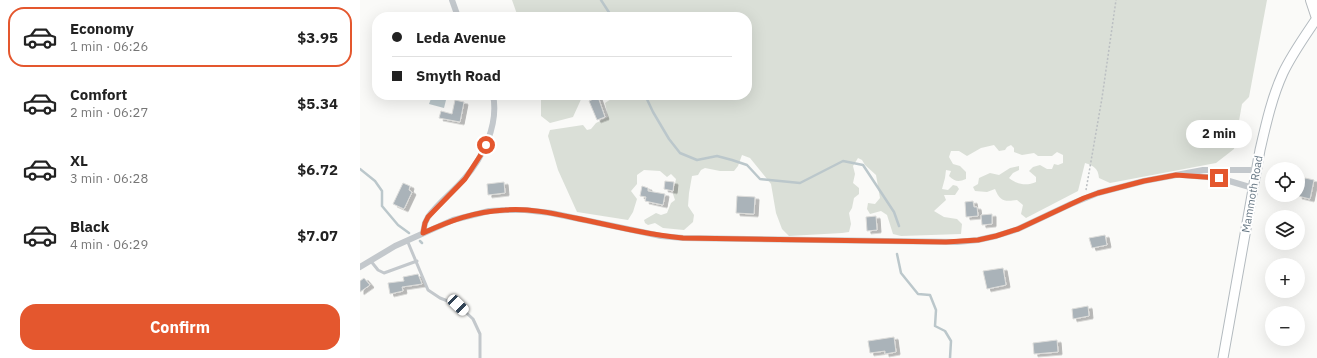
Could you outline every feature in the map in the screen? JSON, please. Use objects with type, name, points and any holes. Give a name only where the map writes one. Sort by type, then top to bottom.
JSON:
[{"type":"highway","points":[[1312,0],[1317,15]]},
{"type":"main road","name":"Mammoth Road","points":[[1223,358],[1256,170],[1267,120],[1283,73],[1317,18]]},
{"type":"street","points":[[452,0],[456,12]]},
{"type":"street","points":[[423,233],[428,217],[465,179],[486,145],[495,114],[494,100]]},
{"type":"street","points":[[360,267],[407,240],[454,220],[471,215],[506,210],[525,210],[551,213],[656,235],[683,238],[957,242],[987,238],[1012,231],[1084,198],[1127,185],[1203,170],[1256,170]]},
{"type":"street","points":[[1176,175],[1219,178],[1253,188]]},
{"type":"lane","points":[[407,240],[428,290],[440,298],[458,305],[473,319],[480,334],[480,358]]},
{"type":"lane","points":[[370,260],[378,270],[384,273],[416,262]]},
{"type":"path","points":[[1084,198],[1102,98],[1116,0]]},
{"type":"shaded area","points":[[512,0],[1267,0],[1249,97],[1242,104],[1234,149],[1216,163],[1110,183],[1099,178],[1098,172],[1095,168],[1085,163],[1078,191],[1026,218],[1021,214],[1023,205],[1017,200],[1003,200],[995,189],[987,192],[975,191],[973,187],[978,184],[979,178],[990,173],[999,175],[1010,168],[1019,166],[1019,170],[1013,173],[1009,178],[1019,183],[1026,184],[1036,182],[1036,177],[1029,171],[1033,167],[1040,165],[1047,169],[1052,169],[1054,164],[1058,165],[1063,163],[1063,155],[1057,152],[1052,156],[1038,156],[1034,153],[1022,155],[1014,152],[1014,148],[1011,145],[1005,150],[999,151],[994,145],[981,148],[967,156],[959,151],[951,151],[949,157],[953,164],[960,166],[966,172],[966,179],[959,181],[955,180],[949,176],[951,171],[946,170],[942,189],[948,190],[953,185],[957,186],[959,189],[955,195],[944,195],[946,200],[934,211],[944,217],[957,219],[962,224],[961,234],[901,236],[893,234],[887,215],[881,211],[870,214],[867,209],[868,203],[875,204],[880,198],[876,175],[865,165],[862,160],[858,158],[853,166],[855,174],[853,183],[859,188],[859,194],[854,198],[852,208],[849,213],[851,224],[849,232],[789,236],[782,229],[776,213],[771,184],[750,158],[742,155],[738,166],[734,171],[720,171],[705,168],[701,170],[698,175],[692,176],[688,206],[694,215],[693,222],[684,230],[663,228],[655,223],[648,225],[645,223],[644,220],[656,213],[661,215],[667,213],[671,203],[675,200],[673,194],[676,179],[671,174],[667,177],[660,171],[644,170],[637,175],[637,184],[631,191],[637,199],[633,212],[628,220],[577,212],[558,170],[548,136],[550,130],[583,125],[587,130],[591,129],[596,123],[608,117],[605,103],[610,100],[752,100],[752,12],[516,12]]},
{"type":"shaded area","points":[[430,100],[446,100],[444,108],[429,104]]},
{"type":"shaded area","points":[[541,100],[581,100],[573,117],[550,123],[541,116]]},
{"type":"building","points":[[455,100],[464,102],[460,122],[439,118],[441,111],[452,114]]},
{"type":"building","points":[[599,100],[605,117],[597,120],[589,101]]},
{"type":"building","points":[[1305,178],[1314,180],[1310,199],[1305,198]]},
{"type":"building","points":[[665,181],[674,182],[673,191],[664,189]]},
{"type":"building","points":[[504,182],[505,193],[488,195],[487,184]]},
{"type":"building","points":[[403,183],[410,186],[409,190],[412,192],[404,209],[393,204]]},
{"type":"building","points":[[642,186],[648,188],[648,191],[665,194],[663,205],[645,201],[646,197],[640,196]]},
{"type":"building","points":[[737,196],[755,197],[754,214],[736,213]]},
{"type":"building","points":[[973,201],[974,207],[977,207],[978,216],[966,217],[965,202]]},
{"type":"building","points":[[992,214],[992,224],[982,225],[981,215]]},
{"type":"building","points":[[876,216],[877,230],[867,231],[866,217]]},
{"type":"building","points":[[1105,235],[1107,245],[1092,248],[1089,238]]},
{"type":"building","points":[[1003,268],[1006,285],[987,289],[983,271]]},
{"type":"building","points":[[418,274],[422,284],[402,287],[403,291],[390,294],[388,283],[404,281],[403,277]]},
{"type":"building","points":[[364,278],[370,285],[360,292],[360,281]]},
{"type":"building","points":[[1088,306],[1089,316],[1073,319],[1072,309]]},
{"type":"building","points":[[894,337],[896,352],[885,354],[885,351],[870,353],[868,341]]},
{"type":"building","points":[[1057,340],[1058,352],[1034,354],[1033,343]]},
{"type":"waterway","points":[[601,0],[609,12]]},
{"type":"waterway","points":[[647,100],[669,139],[680,153],[697,160],[717,156],[732,160],[747,165],[760,179],[800,183],[843,161],[863,165],[894,212],[899,226]]},
{"type":"waterway","points":[[360,169],[375,181],[382,191],[382,206],[398,225],[409,233]]},
{"type":"waterway","points":[[897,254],[901,273],[918,294],[930,295],[936,310],[935,326],[945,331],[951,341],[950,358]]},
{"type":"route","points":[[486,145],[465,179],[428,217],[423,233],[454,220],[471,215],[506,210],[525,210],[551,213],[661,236],[683,238],[946,242],[968,241],[996,236],[1018,229],[1084,198],[1127,185],[1176,175],[1219,178]]}]
